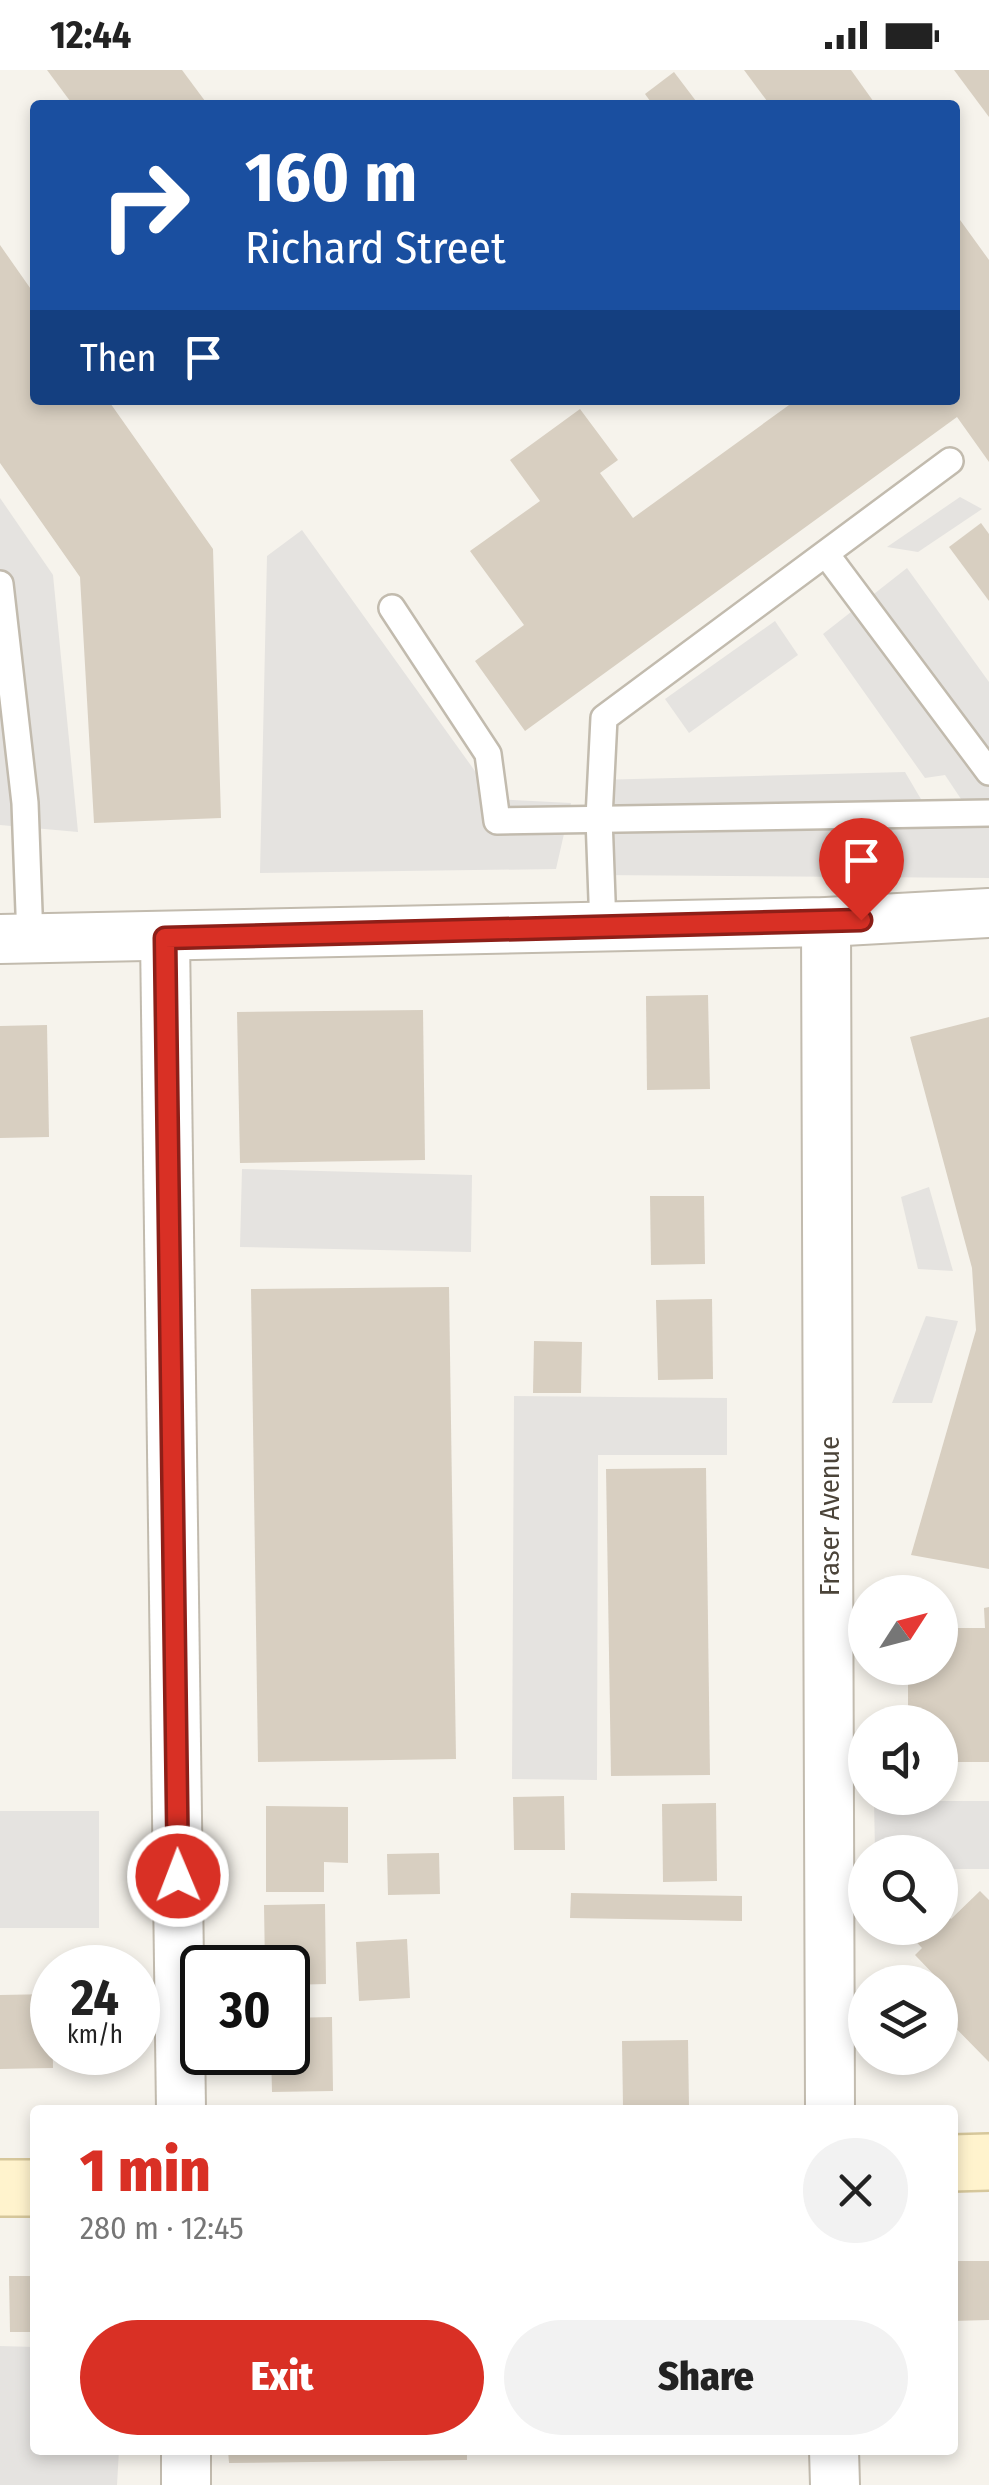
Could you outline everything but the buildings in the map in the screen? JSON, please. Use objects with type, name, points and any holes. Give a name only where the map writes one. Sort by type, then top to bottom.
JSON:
[{"type":"main road","points":[[958,2163],[989,2162]]},
{"type":"main road","points":[[0,2188],[30,2188]]},
{"type":"street","points":[[15,939],[826,922],[989,913]]},
{"type":"street","name":"Fraser Avenue","points":[[826,922],[830,2105]]},
{"type":"street","points":[[165,938],[181,2105]]},
{"type":"street","points":[[186,2455],[186,2485]]},
{"type":"street","points":[[834,2455],[835,2485]]},
{"type":"lane","points":[[603,927],[599,818],[604,718],[950,461]]},
{"type":"lane","points":[[826,554],[989,772]]},
{"type":"lane","points":[[2,596],[25,804],[15,939]]},
{"type":"lane","points":[[392,608],[488,754],[498,821],[989,813]]},
{"type":"shaded area","points":[[960,497],[982,509],[918,552],[887,547]]},
{"type":"shaded area","points":[[0,498],[53,575],[78,832],[0,825]]},
{"type":"shaded area","points":[[302,530],[495,799],[571,803],[556,869],[260,873],[267,556]]},
{"type":"shaded area","points":[[907,568],[989,682],[989,878],[597,875],[594,780],[905,772],[925,806],[965,805],[945,775],[925,778],[823,634]]},
{"type":"shaded area","points":[[775,621],[798,655],[689,733],[665,699]]},
{"type":"shaded area","points":[[242,1169],[472,1175],[471,1252],[240,1247]]},
{"type":"shaded area","points":[[929,1187],[953,1271],[918,1269],[901,1197]]},
{"type":"shaded area","points":[[926,1316],[958,1321],[932,1403],[892,1403]]},
{"type":"shaded area","points":[[514,1396],[727,1398],[727,1455],[598,1455],[597,1780],[512,1779]]},
{"type":"shaded area","points":[[958,1801],[989,1801],[989,1869],[958,1869],[958,1835],[875,1835],[874,1815],[958,1815]]},
{"type":"shaded area","points":[[0,1811],[99,1811],[99,1928],[0,1928]]},
{"type":"shaded area","points":[[0,2346],[30,2347],[30,2455],[119,2455],[117,2485],[0,2485]]},
{"type":"route","points":[[178,1876],[165,938],[861,920]]}]
